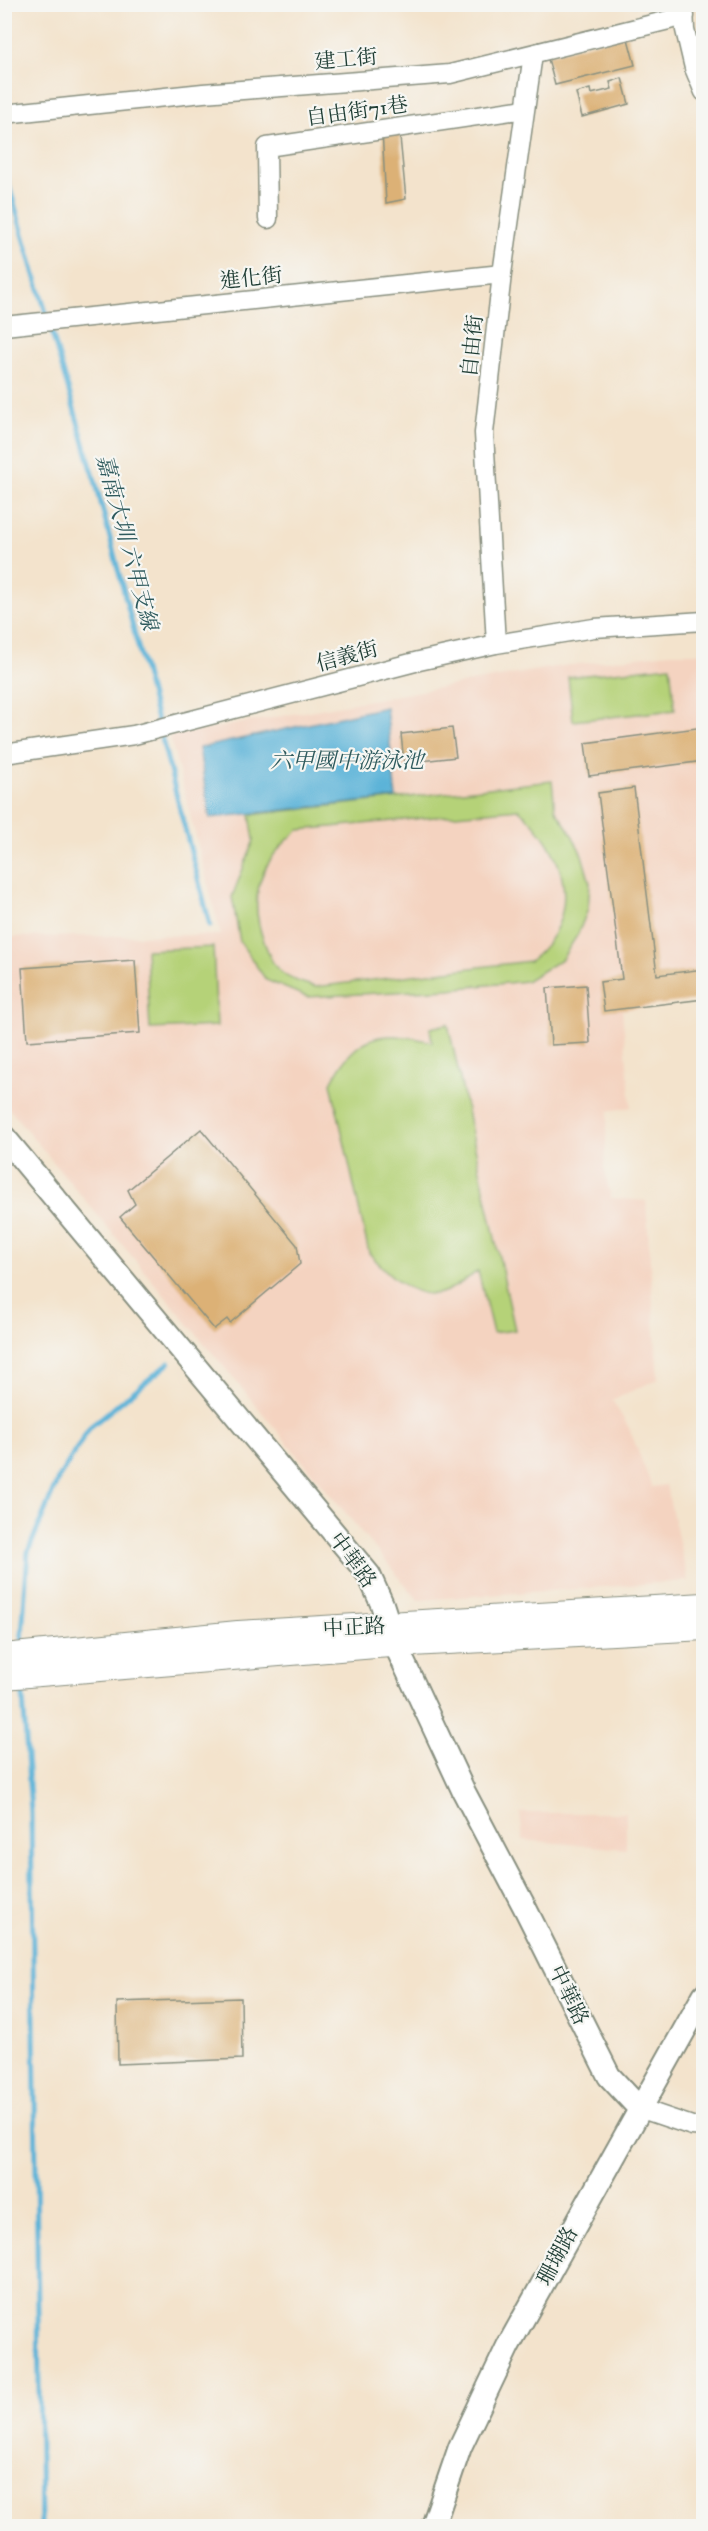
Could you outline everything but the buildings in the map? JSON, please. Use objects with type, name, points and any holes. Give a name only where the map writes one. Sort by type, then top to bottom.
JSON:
[{"type":"main road","name":"中正路","points":[[4,1676],[391,1634],[704,1606]]},
{"type":"main road","name":"中正路","points":[[4,1657],[238,1634],[391,1634],[704,1627]]},
{"type":"street","name":"建工街","points":[[4,114],[203,93],[450,74],[533,54],[685,10]]},
{"type":"street","points":[[685,10],[685,30],[694,68],[704,92]]},
{"type":"street","name":"自由街","points":[[496,644],[484,434],[502,274],[533,54]]},
{"type":"street","name":"自由街71巷","points":[[268,219],[267,147],[525,109]]},
{"type":"street","name":"進化街","points":[[4,326],[502,274]]},
{"type":"street","name":"信義街","points":[[4,754],[134,735],[419,661],[496,644],[594,628],[704,621]]},
{"type":"street","name":"中華路","points":[[4,1137],[369,1575],[391,1634],[464,1792],[609,2076],[639,2108]]},
{"type":"street","name":"珊瑚路","points":[[433,2526],[448,2478],[481,2399],[550,2266],[704,1995]]},
{"type":"street","points":[[639,2108],[692,2126],[704,2127]]},
{"type":"shaded area","points":[[670,653],[703,653],[703,999],[622,1010],[631,1107],[608,1111],[604,1168],[611,1198],[646,1201],[658,1379],[612,1400],[629,1428],[652,1487],[666,1485],[688,1581],[418,1600],[5,1104],[4,937],[221,935],[170,736],[555,667]]},
{"type":"shaded area","points":[[520,1813],[626,1813],[626,1849],[523,1840]]},
{"type":"green space","points":[[670,666],[675,710],[573,721],[568,677]]},
{"type":"green space","points":[[552,781],[555,809],[582,855],[590,883],[588,909],[578,934],[562,959],[526,981],[449,989],[307,997],[266,980],[240,942],[232,897],[254,840],[250,815]],"holes":[[[518,809],[535,825],[558,864],[563,884],[563,904],[558,924],[547,944],[530,961],[315,987],[284,975],[271,959],[259,927],[257,895],[260,881],[275,854],[299,830]]]},
{"type":"green space","points":[[213,947],[217,1026],[150,1029],[146,950]]},
{"type":"green space","points":[[448,1024],[515,1330],[493,1333],[478,1271],[446,1291],[430,1294],[400,1283],[369,1253],[331,1083],[350,1054],[372,1039],[398,1036],[432,1042],[430,1028]]},
{"type":"water","name":"六甲國中游泳池","points":[[386,707],[396,798],[210,818],[199,748]]},
{"type":"waterway","name":"嘉南大圳 六甲支線","points":[[4,169],[96,484],[210,925]]},
{"type":"waterway","name":"嘉南大圳 六甲支線","points":[[21,1649],[28,1552],[58,1479],[90,1427],[169,1363]]},
{"type":"waterway","name":"嘉南大圳 六甲支線","points":[[22,1683],[31,1812],[41,2526]]}]
